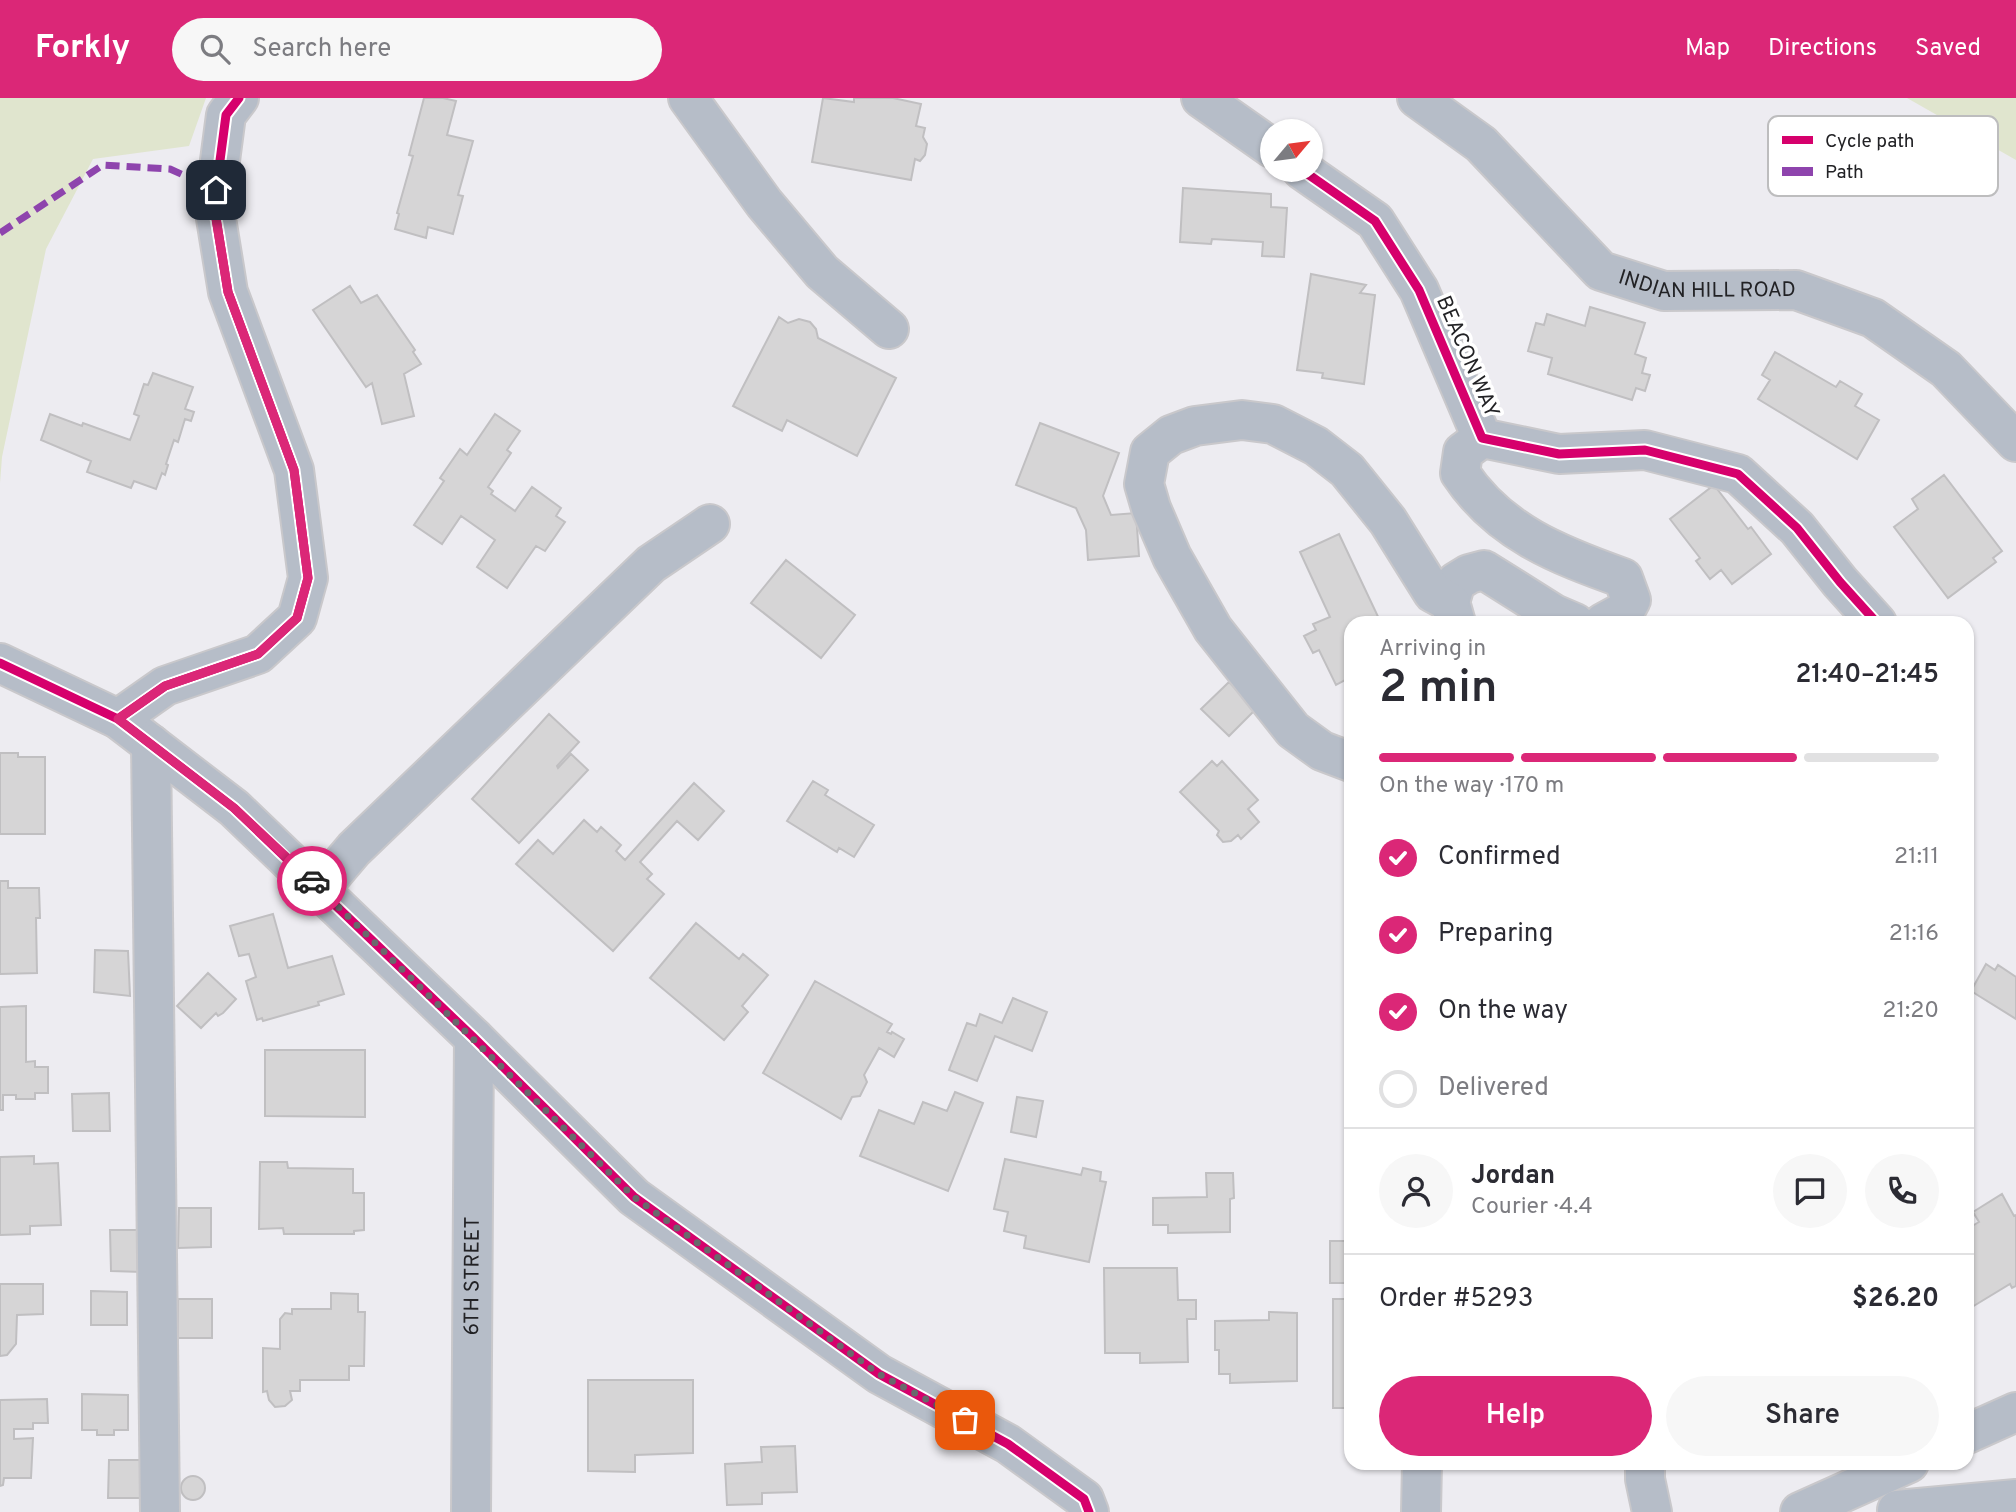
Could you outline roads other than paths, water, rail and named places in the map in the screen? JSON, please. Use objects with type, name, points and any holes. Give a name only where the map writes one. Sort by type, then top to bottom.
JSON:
[{"type":"street","points":[[118,719],[165,686],[258,654],[297,618],[308,578],[294,470],[228,292],[214,206],[226,115],[239,98]]},
{"type":"street","points":[[688,98],[764,203],[821,272],[889,329]]},
{"type":"street","points":[[1201,98],[1260,140]]},
{"type":"street","name":"INDIAN HILL ROAD","points":[[1417,98],[1481,144],[1601,271],[1664,290],[1796,290],[1874,318],[1946,369],[2016,442]]},
{"type":"street","name":"BEACON WAY","points":[[1319,182],[1375,221],[1419,290],[1482,438],[1559,454],[1645,450],[1738,474],[1797,528],[1871,616]]},
{"type":"street","points":[[1344,759],[1322,751],[1293,730],[1213,629],[1172,557],[1151,508],[1144,484],[1150,452],[1171,435],[1195,426],[1241,420],[1273,424],[1316,446],[1347,470],[1388,521],[1433,593],[1453,613]]},
{"type":"street","points":[[1482,438],[1463,452],[1460,473],[1472,491],[1506,525],[1573,560],[1623,578],[1631,600],[1625,611],[1616,616]]},
{"type":"street","points":[[320,889],[355,849],[651,564],[710,524]]},
{"type":"street","points":[[1453,613],[1456,582],[1483,570],[1559,616]]},
{"type":"street","points":[[0,663],[118,719],[234,808],[474,1038],[634,1197],[879,1374],[1008,1444],[1084,1499],[1089,1512]]},
{"type":"street","points":[[151,744],[160,1512]]},
{"type":"street","name":"6TH STREET","points":[[471,1512],[474,1038]]},
{"type":"street","points":[[1974,1431],[2016,1412]]},
{"type":"street","points":[[1421,1512],[1422,1470]]},
{"type":"street","points":[[1645,1470],[1652,1512]]},
{"type":"street","points":[[1800,1512],[1894,1470]]},
{"type":"street","points":[[1902,1470],[1897,1511],[2016,1499]]}]
